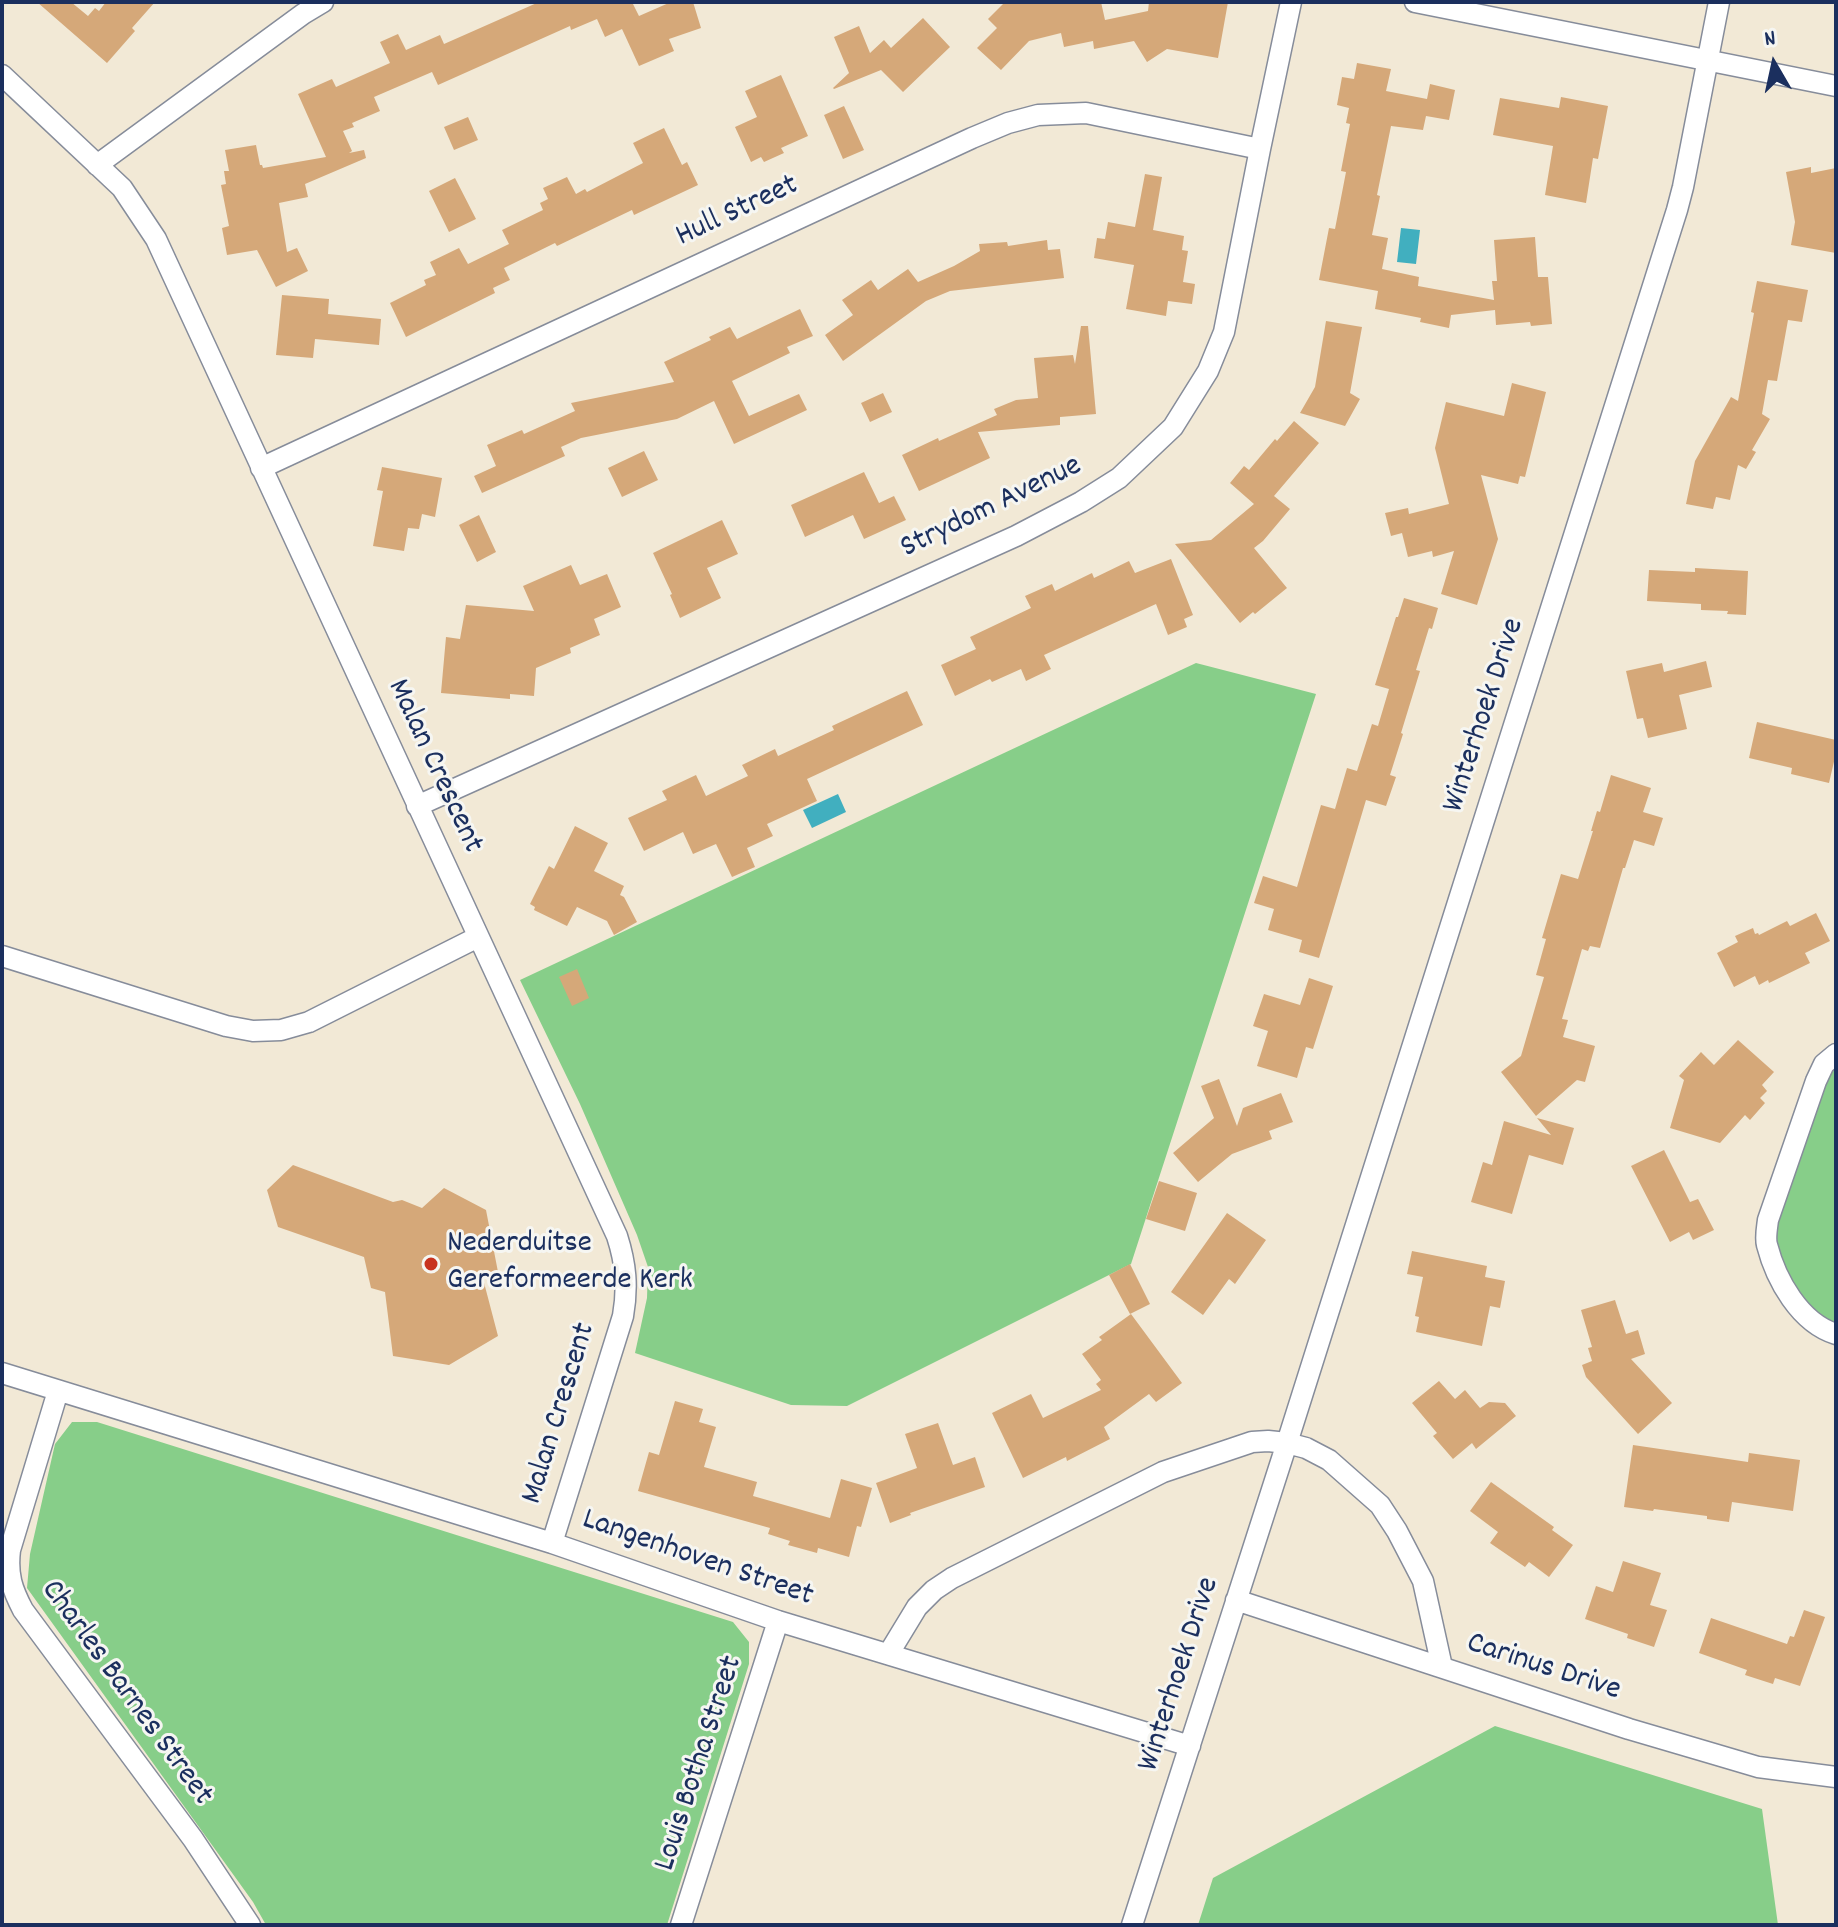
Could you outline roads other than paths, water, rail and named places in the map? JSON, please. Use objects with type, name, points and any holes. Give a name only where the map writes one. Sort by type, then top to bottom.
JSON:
[{"type":"street","points":[[97,165],[323,2]]},
{"type":"street","name":"Strydom Avenue","points":[[417,806],[1016,536],[1119,478],[1173,427],[1208,371],[1224,332],[1291,2]]},
{"type":"street","points":[[1415,2],[1836,86]]},
{"type":"street","name":"Winterhoek Drive","points":[[1132,1925],[1677,210],[1719,2]]},
{"type":"street","name":"Malan Crescent","points":[[2,75],[122,188],[156,239],[617,1236],[626,1266],[623,1316],[552,1543]]},
{"type":"street","name":"Hull Street","points":[[261,468],[1008,123],[1038,115],[1086,113],[1260,149]]},
{"type":"street","points":[[2,956],[202,1020],[253,1031],[281,1030],[309,1022],[478,937]]},
{"type":"street","points":[[1836,1054],[1824,1064],[1816,1081],[1768,1220],[1766,1243],[1788,1295],[1806,1315],[1826,1331],[1836,1334]]},
{"type":"street","name":"Langenhoven Street","points":[[2,1373],[552,1543],[778,1621],[1190,1746]]},
{"type":"street","name":"Charles Barnes Street","points":[[58,1391],[10,1550],[8,1568],[14,1592],[23,1610],[193,1839],[250,1925]]},
{"type":"street","points":[[889,1653],[917,1607],[934,1590],[963,1572],[1163,1472],[1252,1442],[1268,1441],[1306,1448],[1329,1460],[1380,1505],[1423,1581],[1442,1667]]},
{"type":"street","name":"Carinus Drive","points":[[1236,1600],[1629,1729],[1758,1767],[1836,1777]]},
{"type":"street","name":"Louis Botha Street","points":[[681,1925],[778,1621]]},
{"type":"water","points":[[1401,228],[1420,230],[1416,264],[1397,262]]},
{"type":"water","points":[[838,794],[846,812],[812,828],[803,810]]},
{"type":"place","name":"Nederduitse Gereformeerde Kerk","points":[[431,1264]]}]
